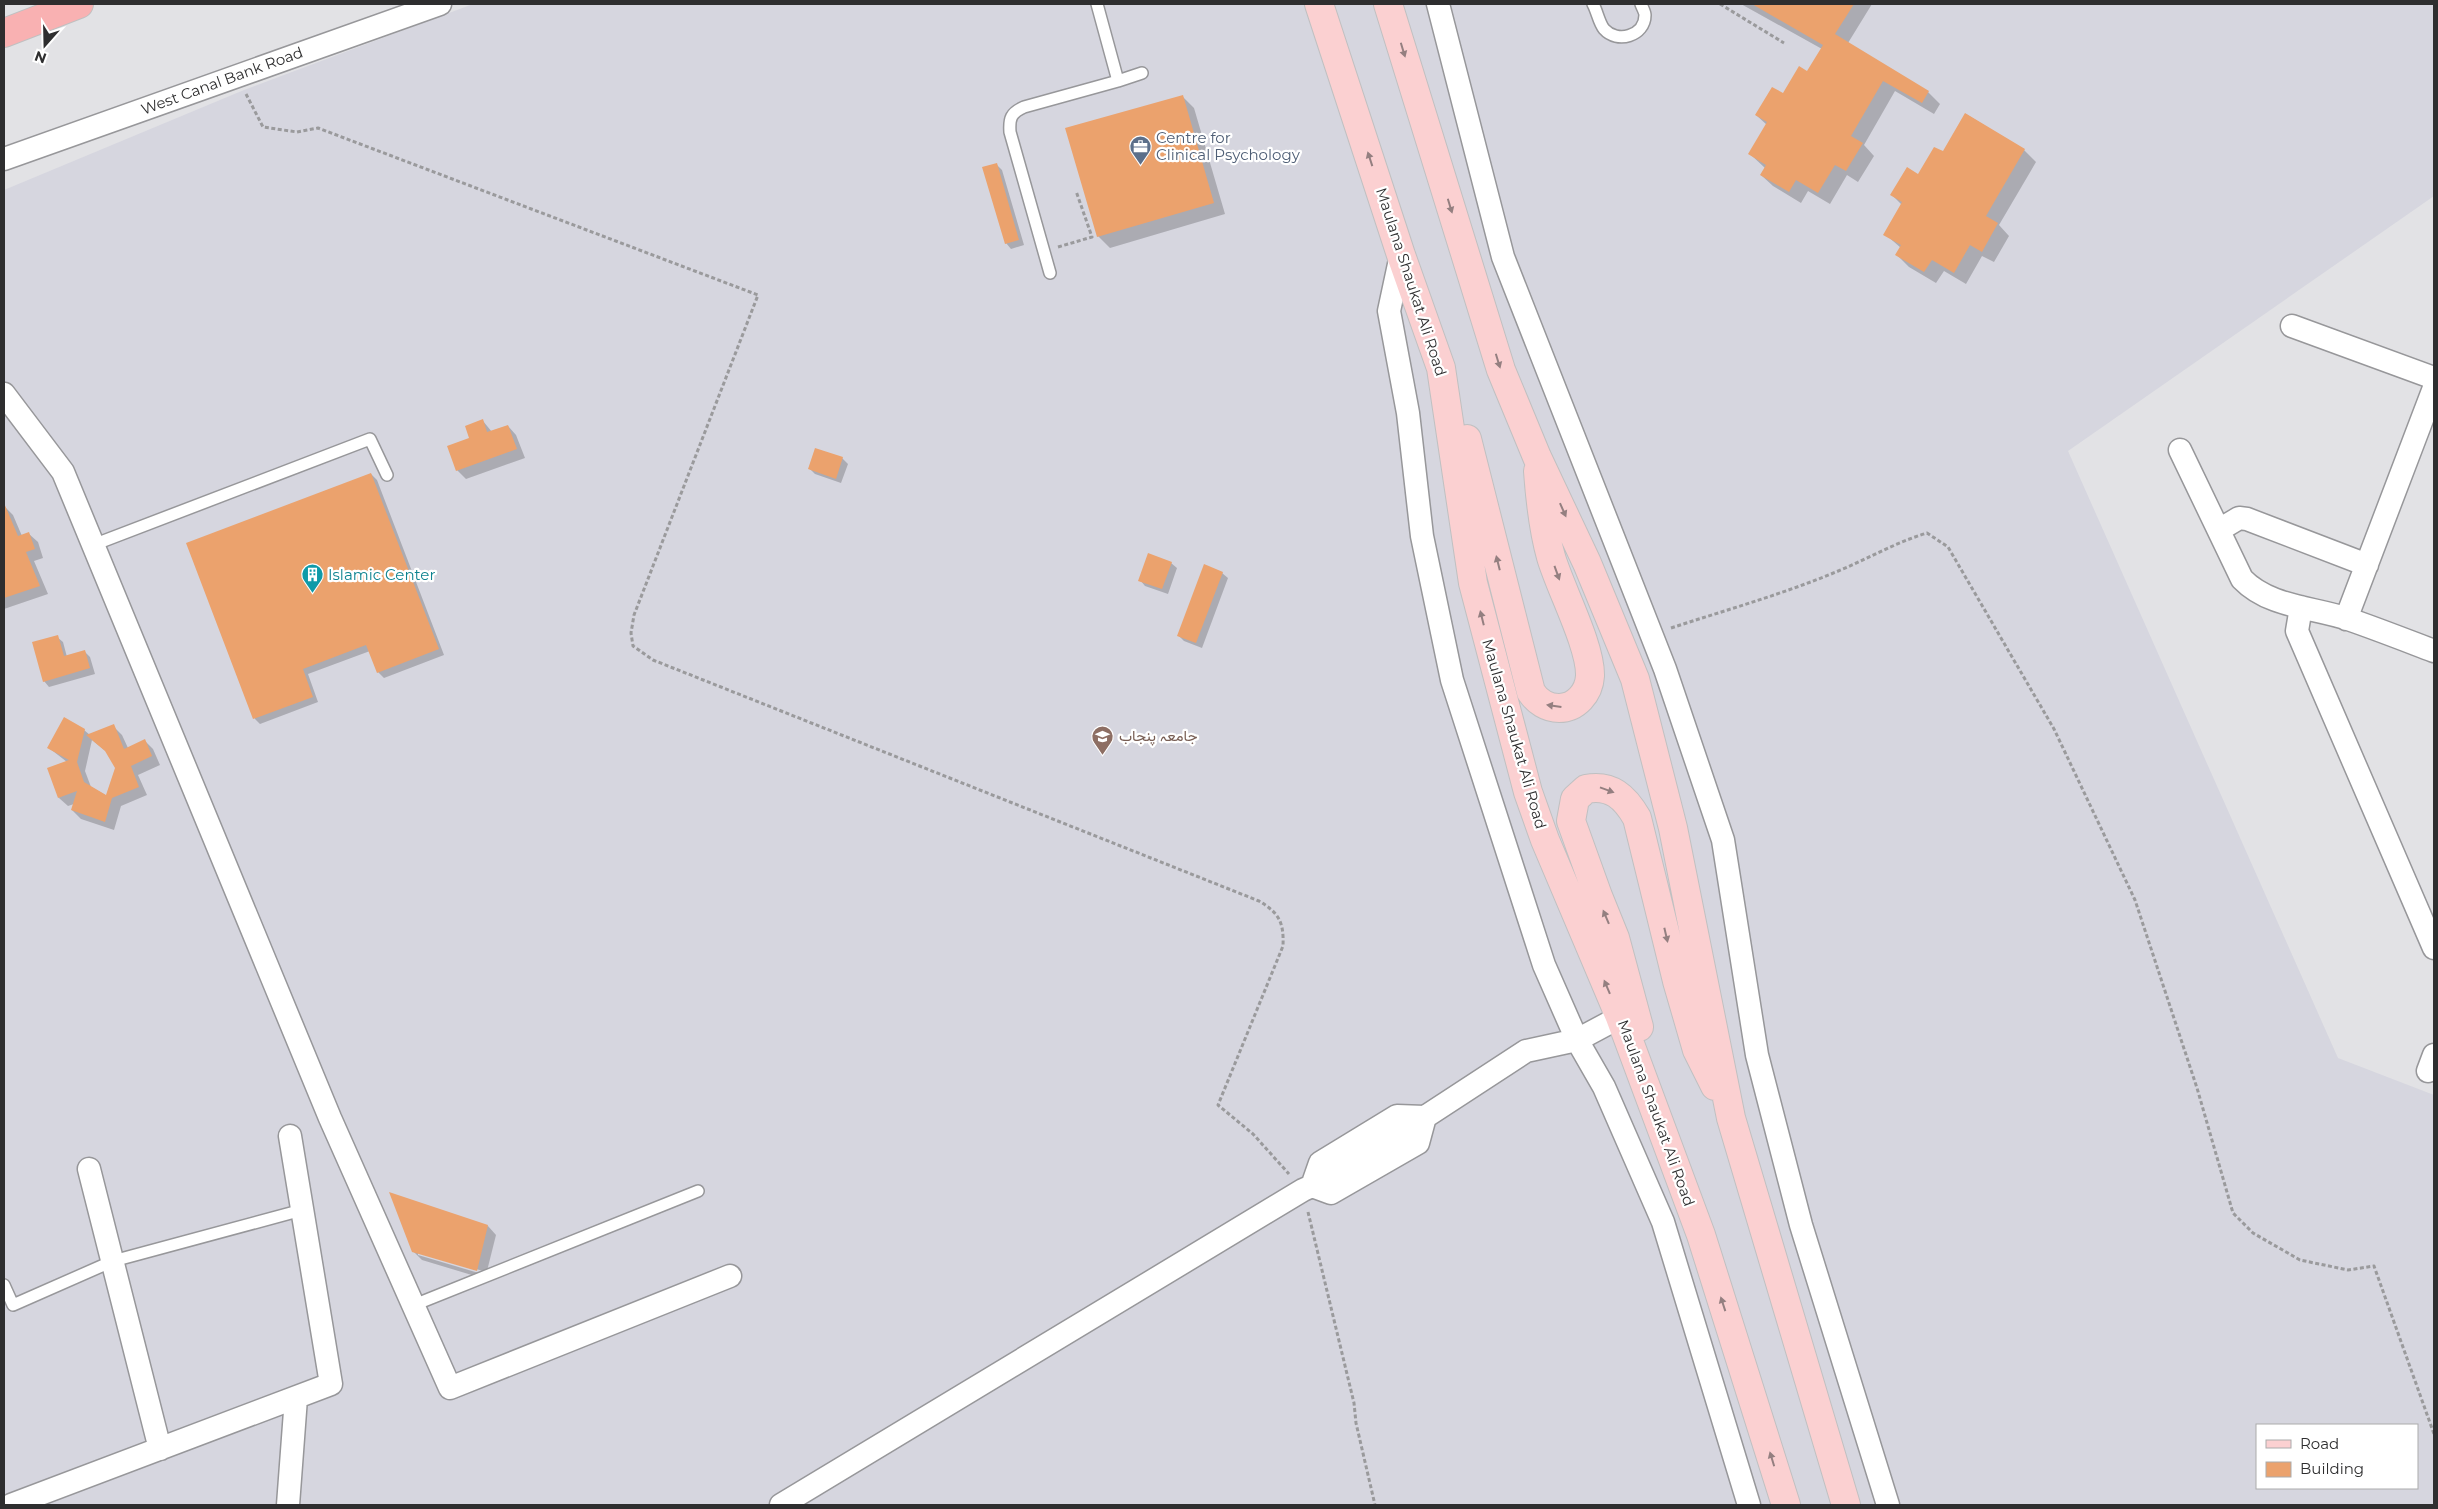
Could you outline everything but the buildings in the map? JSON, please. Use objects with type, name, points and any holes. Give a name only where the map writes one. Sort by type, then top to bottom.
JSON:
[{"type":"highway","points":[[4,33],[79,4]]},
{"type":"main road","name":"Maulana Shaukat Ali Road","points":[[1319,4],[1401,255],[1441,368],[1461,514],[1473,583],[1517,753],[1545,840],[1620,1017],[1701,1236],[1786,1505]]},
{"type":"main road","points":[[1388,4],[1501,370],[1537,457],[1587,562],[1635,679],[1672,828],[1731,1118],[1846,1505]]},
{"type":"main road","points":[[1445,387],[1463,427],[1531,692],[1542,703],[1558,708],[1575,704],[1581,698],[1590,675],[1584,646],[1551,556],[1541,506],[1537,457]]},
{"type":"main road","points":[[1657,1116],[1634,1002],[1615,938],[1571,821],[1575,799],[1586,788],[1606,788],[1619,794],[1628,803],[1637,818],[1677,981],[1697,1050],[1731,1118]]},
{"type":"street","name":"West Canal Bank Road","points":[[4,159],[440,4]]},
{"type":"street","points":[[1438,4],[1503,257],[1666,669],[1723,840],[1757,1055],[1801,1225],[1888,1505]]},
{"type":"street","points":[[1401,255],[1389,311],[1408,414],[1422,536],[1452,680],[1544,965],[1577,1040],[1604,1087],[1662,1222],[1749,1505]]},
{"type":"street","points":[[2292,326],[2434,378]]},
{"type":"street","points":[[2346,618],[2434,388]]},
{"type":"street","points":[[4,394],[63,472],[330,1118],[450,1388],[730,1276]]},
{"type":"street","points":[[2180,450],[2242,579],[2254,591],[2301,607],[2346,618],[2434,651]]},
{"type":"street","points":[[2219,530],[2239,518],[2247,519],[2367,565]]},
{"type":"street","points":[[2301,607],[2297,631],[2434,948]]},
{"type":"street","points":[[782,1505],[1308,1188],[1320,1163],[1397,1116],[1425,1117],[1526,1051],[1577,1040],[1620,1017]]},
{"type":"street","points":[[1308,1188],[1330,1192],[1418,1144],[1425,1117]]},
{"type":"street","points":[[11,1505],[45,1499],[160,1449],[331,1384],[290,1136]]},
{"type":"street","points":[[89,1169],[160,1449]]},
{"type":"street","points":[[288,1505],[296,1398]]},
{"type":"lane","points":[[1097,4],[1118,81]]},
{"type":"lane","points":[[1594,4],[1604,28],[1611,35],[1620,37],[1630,36],[1643,24],[1645,15],[1642,4]]},
{"type":"lane","points":[[1050,273],[1009,121],[1013,112],[1024,106],[1142,73]]},
{"type":"lane","points":[[93,545],[370,439],[388,475]]},
{"type":"lane","points":[[414,1305],[698,1191]]},
{"type":"lane","points":[[4,1285],[13,1305],[113,1261],[302,1210]]},
{"type":"path","points":[[1720,4],[1784,43]]},
{"type":"path","points":[[236,76],[264,127],[297,132],[318,128],[758,295],[634,615],[631,633],[633,646],[652,660],[1240,893],[1272,909],[1284,927],[1284,946],[1218,1105],[1253,1134],[1308,1188],[1375,1505]]},
{"type":"path","points":[[1043,251],[1092,237],[1076,191]]},
{"type":"path","points":[[1652,634],[1774,595],[1843,569],[1902,540],[1927,533],[1948,547],[2054,729],[2135,900],[2197,1088],[2233,1213],[2252,1233],[2300,1260],[2348,1270],[2374,1266],[2434,1434]]},
{"type":"shaded area","name":"جامعہ پنجاب","points":[[473,4],[2434,4],[2434,196],[2068,451],[2338,1058],[2434,1095],[2434,1505],[4,1505],[4,190],[244,90]]},
{"type":"place","name":"Centre for Clinical Psychology","points":[[1140,166]]},
{"type":"place","name":"Islamic Center","points":[[312,594]]},
{"type":"place","name":"جامعہ پنجاب","points":[[1103,755]]}]
